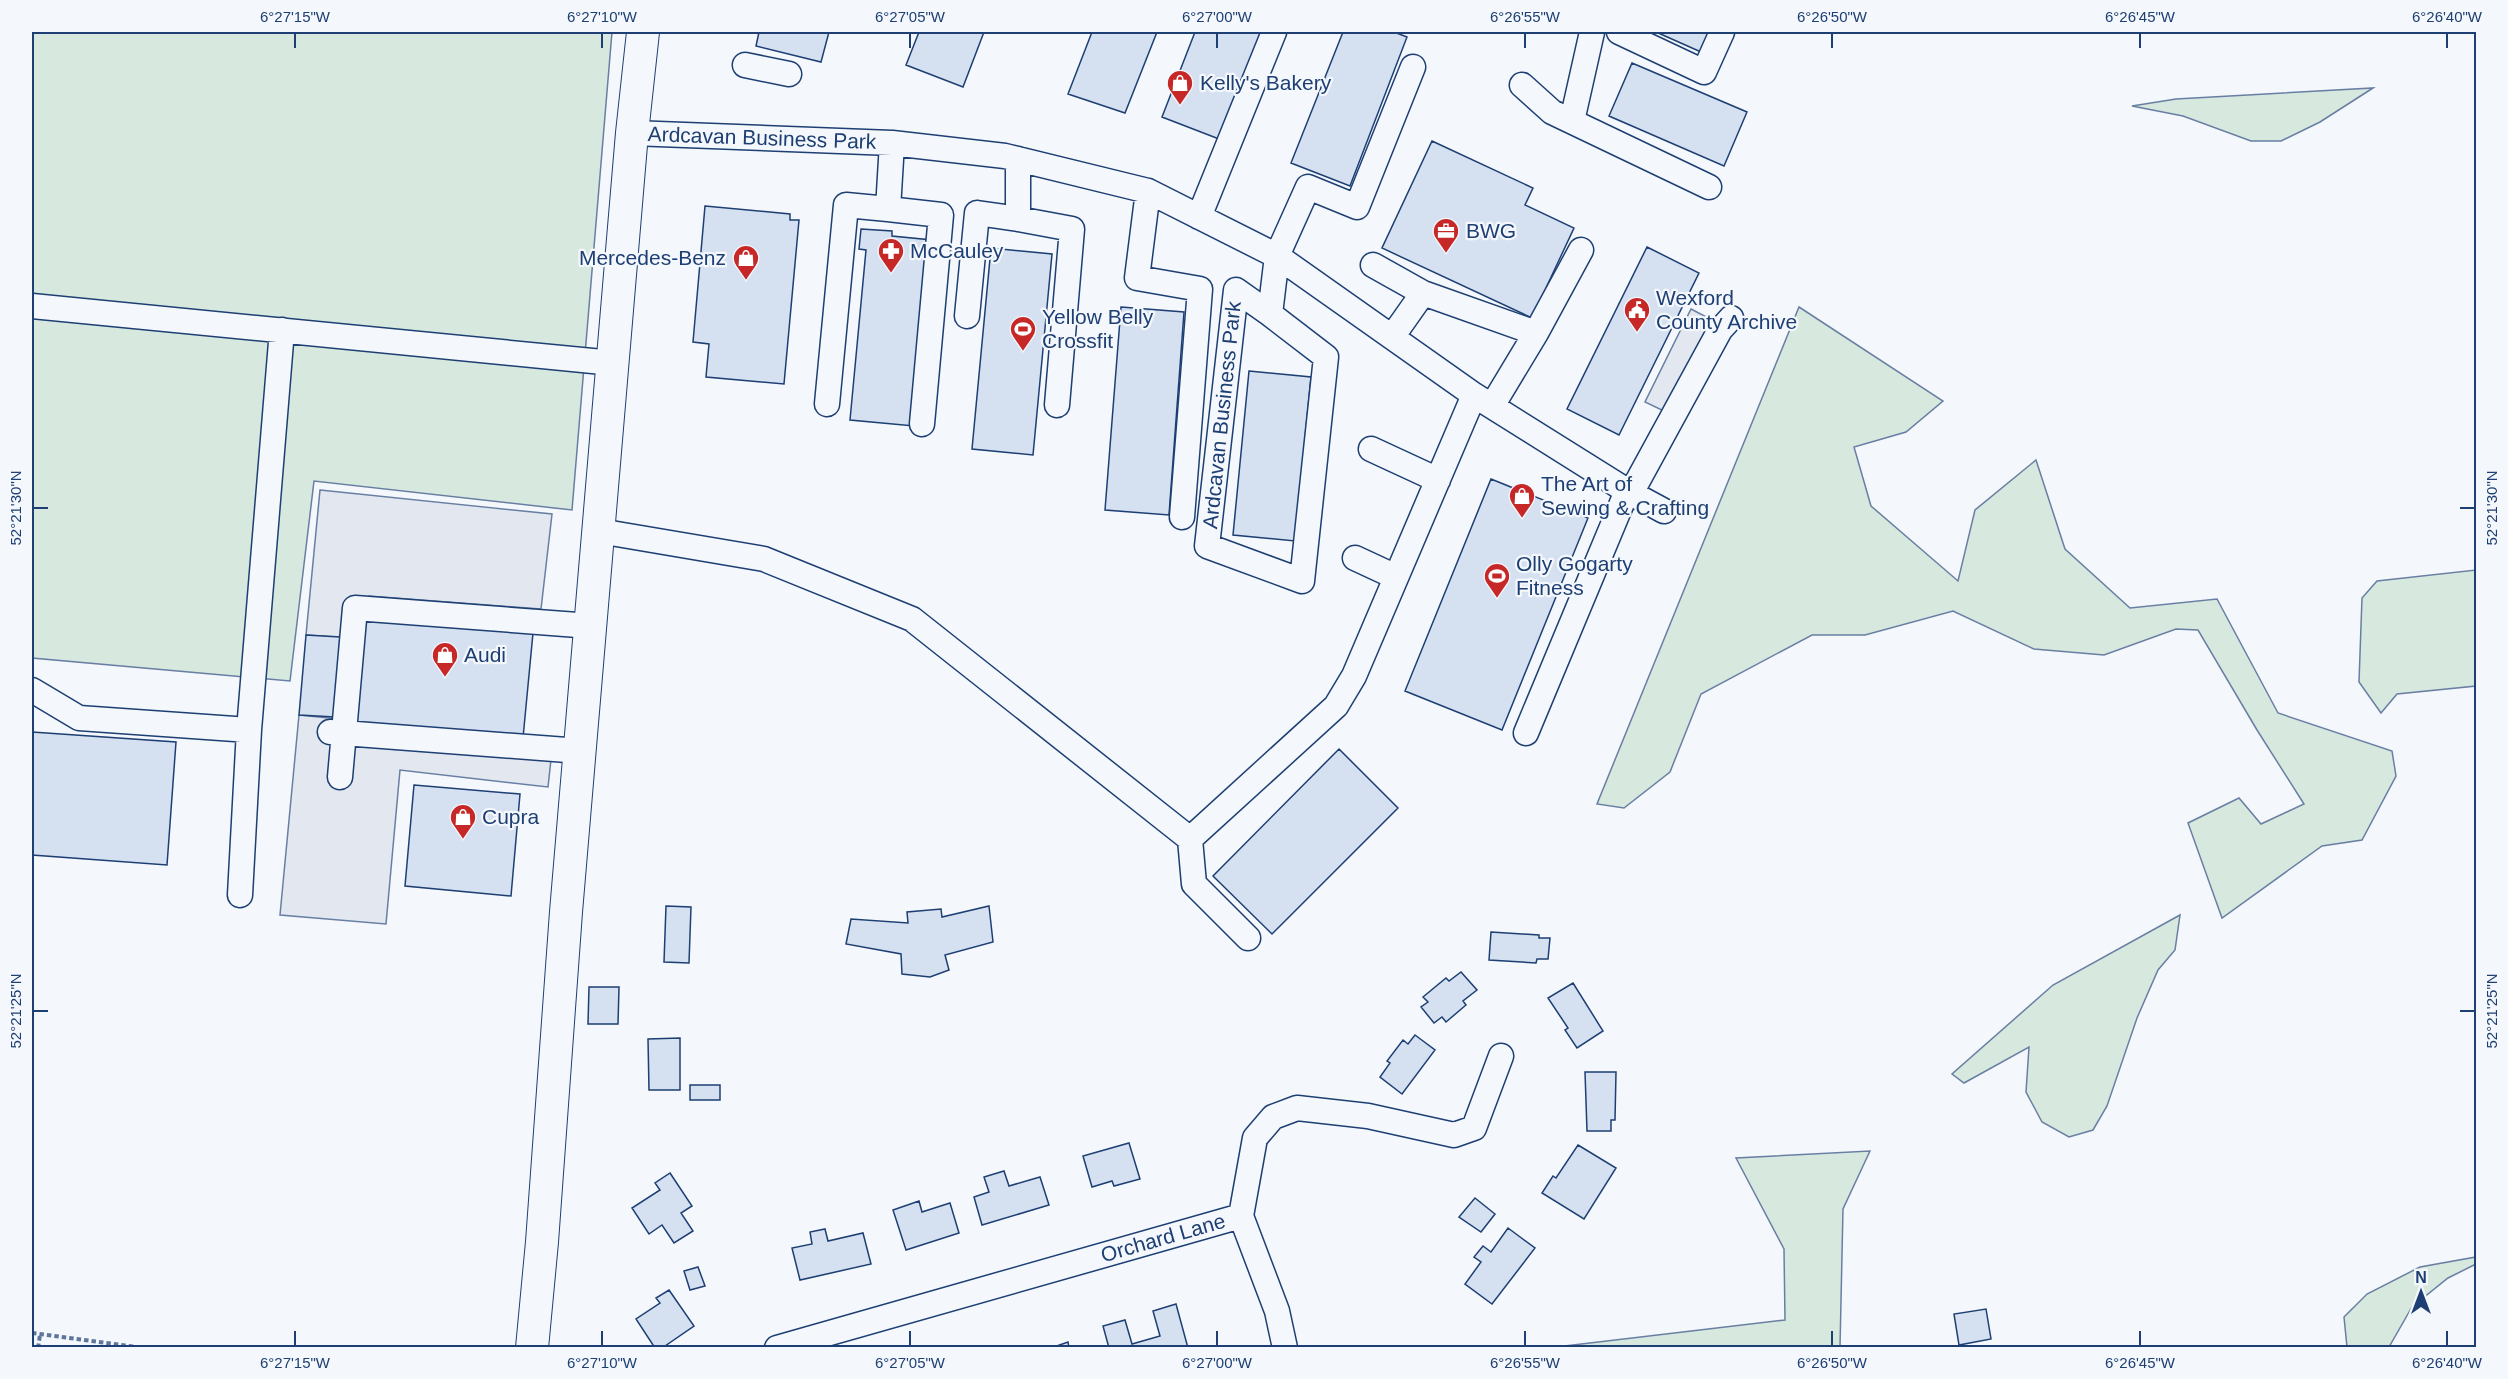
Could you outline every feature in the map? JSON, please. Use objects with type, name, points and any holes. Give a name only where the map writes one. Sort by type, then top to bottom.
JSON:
[{"type":"main road","points":[[532,1347],[632,133],[644,32]]},
{"type":"street","points":[[1199,217],[1274,32]]},
{"type":"street","points":[[1572,121],[1592,32]]},
{"type":"street","points":[[1619,32],[1704,72],[1722,32]]},
{"type":"street","points":[[745,65],[789,74]]},
{"type":"street","name":"Ardcavan Business Park","points":[[1270,314],[1278,256],[1308,187],[1357,207],[1413,67]]},
{"type":"street","points":[[1522,85],[1552,112],[1709,187]]},
{"type":"street","name":"Ardcavan Business Park","points":[[632,133],[892,143],[1018,159],[1148,191],[1278,256],[1483,401],[1627,491],[1664,511]]},
{"type":"street","name":"Ardcavan Business Park","points":[[888,209],[892,143]]},
{"type":"street","points":[[1018,159],[1018,219]]},
{"type":"street","points":[[1148,191],[1137,278],[1200,289],[1182,518]]},
{"type":"street","points":[[826,404],[846,205],[940,215],[922,424]]},
{"type":"street","points":[[967,316],[977,213],[1072,229],[1057,405]]},
{"type":"street","points":[[1190,839],[1336,706],[1354,676],[1438,480],[1483,401],[1536,333],[1581,250]]},
{"type":"street","points":[[1373,265],[1423,292],[1536,333]]},
{"type":"street","name":"Ardcavan Business Park","points":[[1236,290],[1270,314],[1326,357],[1302,581],[1207,546],[1236,290]]},
{"type":"street","points":[[1392,337],[1423,292]]},
{"type":"street","points":[[32,306],[613,363]]},
{"type":"street","points":[[1526,733],[1627,491],[1636,484],[1698,365],[1720,330],[1731,318]]},
{"type":"street","points":[[240,895],[249,730],[282,330]]},
{"type":"street","points":[[1371,449],[1438,480]]},
{"type":"street","points":[[599,531],[764,560],[912,619],[1190,839],[1194,884],[1248,938]]},
{"type":"street","points":[[1355,558],[1396,577]]},
{"type":"street","points":[[340,777],[337,733],[355,608],[591,626]]},
{"type":"street","points":[[32,690],[79,718],[249,730]]},
{"type":"street","points":[[337,733],[580,752]]},
{"type":"street","name":"Orchard Lane","points":[[777,1347],[1241,1216],[1255,1138],[1273,1117],[1297,1108],[1368,1116],[1454,1135],[1474,1128],[1501,1056]]},
{"type":"street","points":[[1241,1216],[1278,1311],[1285,1347]]},
{"type":"path","points":[[32,1333],[144,1347]]},
{"type":"path","points":[[38,1347],[40,1335]]},
{"type":"shaded area","points":[[32,32],[612,32],[572,510],[314,481],[290,681],[32,658]]},
{"type":"shaded area","points":[[2373,88],[2320,122],[2281,141],[2251,141],[2183,116],[2132,106],[2176,99]]},
{"type":"shaded area","points":[[1799,307],[1943,401],[1906,432],[1854,447],[1871,506],[1958,581],[1975,510],[2036,460],[2065,549],[2130,608],[2217,599],[2278,713],[2392,751],[2396,776],[2362,840],[2322,846],[2222,918],[2188,823],[2239,798],[2261,824],[2304,804],[2198,630],[2176,629],[2104,655],[2034,649],[1953,611],[1865,635],[1812,635],[1701,694],[1670,772],[1624,808],[1597,804]]},
{"type":"shaded area","points":[[1691,309],[1716,322],[1670,414],[1645,402]]},
{"type":"shaded area","points":[[320,490],[552,514],[541,609],[369,596],[364,639],[306,635]]},
{"type":"shaded area","points":[[2476,570],[2476,686],[2397,694],[2381,713],[2359,682],[2362,598],[2377,581]]},
{"type":"shaded area","points":[[299,715],[553,741],[548,787],[400,770],[386,924],[280,915]]},
{"type":"shaded area","points":[[2180,915],[2175,950],[2158,970],[2137,1018],[2107,1106],[2093,1130],[2069,1137],[2042,1122],[2026,1092],[2029,1047],[1964,1083],[1952,1074],[2053,985]]},
{"type":"shaded area","points":[[1870,1151],[1843,1209],[1840,1347],[1556,1347],[1785,1320],[1784,1249],[1736,1158]]},
{"type":"shaded area","points":[[2476,1257],[2476,1264],[2448,1278],[2412,1307],[2389,1347],[2347,1347],[2344,1317],[2367,1294],[2420,1267]]},
{"type":"building","points":[[759,32],[829,32],[821,62],[756,46]]},
{"type":"building","points":[[919,32],[984,32],[963,87],[906,65]]},
{"type":"building","points":[[1092,32],[1157,32],[1125,113],[1068,94]]},
{"type":"building","points":[[1195,32],[1261,32],[1219,139],[1162,117]]},
{"type":"building","points":[[1343,32],[1394,32],[1407,37],[1350,186],[1291,163]]},
{"type":"building","points":[[1656,32],[1711,32],[1701,52]]},
{"type":"building","points":[[1632,63],[1747,112],[1724,166],[1609,116]]},
{"type":"building","points":[[1432,141],[1533,188],[1525,205],[1574,228],[1532,318],[1382,248]]},
{"type":"building","name":"Mercedes-Benz","points":[[705,206],[790,214],[790,220],[799,220],[784,384],[706,377],[709,344],[693,342]]},
{"type":"building","points":[[861,229],[892,231],[892,236],[932,240],[914,426],[850,420],[866,250],[859,249]]},
{"type":"building","name":"Wexford County Archive","points":[[1647,247],[1699,273],[1619,435],[1567,409]]},
{"type":"building","points":[[991,248],[1052,254],[1033,455],[972,449]]},
{"type":"building","points":[[1121,307],[1184,312],[1169,515],[1105,510]]},
{"type":"building","points":[[1249,371],[1311,377],[1295,541],[1233,535]]},
{"type":"building","points":[[1491,479],[1588,518],[1502,730],[1405,691]]},
{"type":"building","name":"Audi","points":[[366,617],[533,633],[523,738],[356,722]]},
{"type":"building","points":[[306,635],[340,637],[335,717],[299,715]]},
{"type":"building","points":[[32,732],[176,742],[167,865],[32,855]]},
{"type":"building","points":[[1339,749],[1398,808],[1272,934],[1213,876]]},
{"type":"building","name":"Cupra","points":[[414,785],[520,794],[511,896],[405,886]]},
{"type":"building","points":[[666,906],[691,907],[689,963],[664,962]]},
{"type":"building","points":[[989,906],[993,942],[945,955],[949,970],[930,977],[902,974],[901,954],[846,944],[851,919],[908,923],[907,912],[941,909],[942,917]]},
{"type":"building","points":[[1491,932],[1539,935],[1539,938],[1550,938],[1548,959],[1537,959],[1536,963],[1489,960]]},
{"type":"building","points":[[1461,972],[1477,990],[1463,1001],[1466,1005],[1446,1022],[1442,1017],[1434,1023],[1421,1007],[1428,1002],[1423,997],[1446,978],[1449,981]]},
{"type":"building","points":[[1573,983],[1603,1031],[1577,1048],[1565,1030],[1568,1028],[1548,998]]},
{"type":"building","points":[[589,987],[619,987],[618,1024],[588,1024]]},
{"type":"building","points":[[1415,1035],[1435,1050],[1402,1094],[1380,1077],[1390,1063],[1387,1061],[1403,1040],[1408,1044]]},
{"type":"building","points":[[680,1038],[680,1090],[649,1090],[648,1039]]},
{"type":"building","points":[[1585,1072],[1616,1072],[1615,1120],[1611,1120],[1611,1131],[1587,1131]]},
{"type":"building","points":[[690,1085],[720,1085],[720,1100],[690,1100]]},
{"type":"building","points":[[1129,1143],[1140,1179],[1114,1186],[1112,1181],[1092,1187],[1083,1156]]},
{"type":"building","points":[[1578,1145],[1616,1168],[1584,1219],[1542,1193],[1553,1176],[1556,1178]]},
{"type":"building","points":[[1004,1171],[1009,1186],[1040,1177],[1049,1205],[982,1225],[974,1197],[989,1192],[984,1177]]},
{"type":"building","points":[[670,1173],[692,1206],[681,1213],[693,1231],[674,1243],[662,1225],[649,1234],[632,1208],[660,1190],[655,1183]]},
{"type":"building","points":[[1475,1198],[1495,1214],[1481,1232],[1459,1217]]},
{"type":"building","points":[[919,1201],[922,1212],[950,1203],[959,1233],[906,1250],[893,1210]]},
{"type":"building","points":[[1508,1228],[1535,1248],[1492,1304],[1465,1284],[1481,1262],[1474,1257],[1483,1246],[1491,1252]]},
{"type":"building","points":[[825,1229],[828,1241],[863,1233],[871,1264],[800,1280],[792,1248],[812,1244],[810,1232]]},
{"type":"building","points":[[698,1267],[705,1286],[690,1290],[684,1271]]},
{"type":"building","points":[[669,1290],[694,1326],[662,1348],[655,1348],[636,1319],[660,1303],[656,1298]]},
{"type":"building","points":[[1176,1304],[1188,1348],[1109,1348],[1103,1326],[1125,1320],[1132,1344],[1160,1336],[1153,1311]]},
{"type":"building","points":[[1986,1309],[1991,1339],[1959,1345],[1954,1314]]},
{"type":"building","points":[[1068,1342],[1069,1348],[1051,1348]]},
{"type":"place","name":"Kelly's Bakery","points":[[1180,106]]},
{"type":"place","name":"BWG","points":[[1446,254]]},
{"type":"place","name":"McCauley","points":[[891,274]]},
{"type":"place","name":"Mercedes-Benz","points":[[746,281]]},
{"type":"place","name":"Wexford County Archive","points":[[1637,333]]},
{"type":"place","name":"Yellow Belly Crossfit","points":[[1023,352]]},
{"type":"place","name":"The Art of Sewing & Crafting","points":[[1522,519]]},
{"type":"place","name":"Olly Gogarty Fitness","points":[[1497,599]]},
{"type":"place","name":"Audi","points":[[445,678]]},
{"type":"place","name":"Cupra","points":[[463,840]]}]
